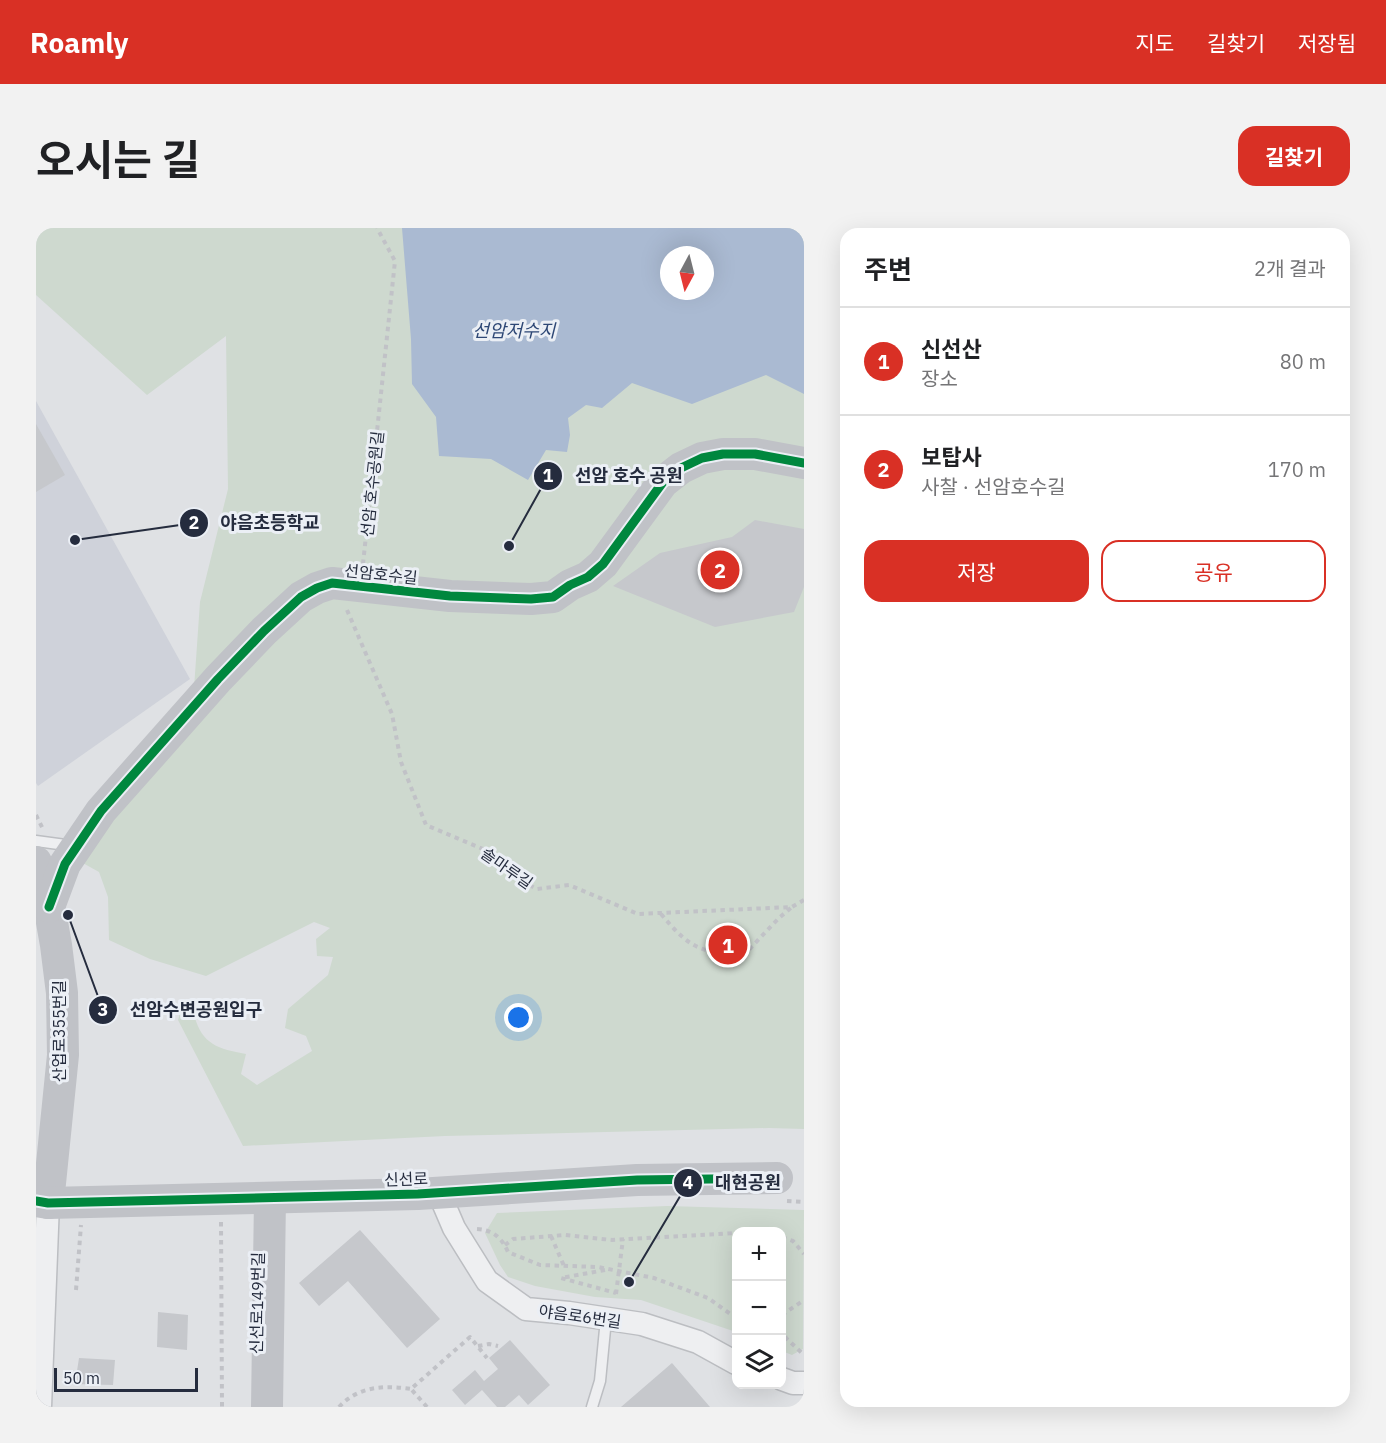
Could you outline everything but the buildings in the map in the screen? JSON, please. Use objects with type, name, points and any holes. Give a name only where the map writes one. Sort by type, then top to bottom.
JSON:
[{"type":"street","name":"선암호수길","points":[[49,907],[65,864],[101,811],[218,679],[264,631],[301,597],[317,588],[353,577],[472,597],[531,599],[553,597],[570,585],[588,577],[603,564],[663,483],[681,468],[702,458],[723,454],[755,454],[804,463]]},
{"type":"street","name":"산업로355번길","points":[[36,862],[45,883],[62,993],[63,1055],[42,1202]]},
{"type":"street","name":"신선로","points":[[42,1202],[439,1193],[637,1180],[777,1178]]},
{"type":"street","name":"야음로6번길","points":[[439,1193],[454,1228],[487,1281],[526,1309],[569,1313],[610,1310],[642,1324],[698,1342],[732,1361]]},
{"type":"street","points":[[265,1198],[267,1407]]},
{"type":"street","name":"신선로149번길","points":[[255,1407],[265,1198]]},
{"type":"street","points":[[40,1407],[42,1202]]},
{"type":"lane","points":[[36,841],[76,847]]},
{"type":"lane","points":[[592,1407],[600,1381],[610,1310]]},
{"type":"path","points":[[660,914],[677,933],[697,949],[719,953],[734,952],[741,958],[792,907]]},
{"type":"path","points":[[76,1290],[81,1222]]},
{"type":"path","points":[[210,1222],[221,1222],[222,1407]]},
{"type":"path","points":[[454,1228],[488,1230],[503,1240],[508,1252],[540,1265],[609,1269],[654,1278],[708,1298],[732,1315]]},
{"type":"path","points":[[505,1245],[513,1239],[565,1235],[612,1240],[732,1233]]},
{"type":"path","points":[[551,1236],[564,1266]]},
{"type":"path","points":[[786,1238],[793,1241],[804,1254]]},
{"type":"path","points":[[610,1310],[616,1293],[623,1239]]},
{"type":"path","points":[[609,1269],[561,1278],[616,1293]]},
{"type":"path","points":[[786,1312],[804,1300]]},
{"type":"path","points":[[785,1335],[804,1355]]},
{"type":"path","points":[[411,1389],[470,1337],[487,1358]]},
{"type":"path","points":[[478,1346],[489,1344],[498,1346]]},
{"type":"path","points":[[339,1407],[345,1400],[363,1390],[396,1386],[411,1389],[427,1407]]},
{"type":"shaded area","points":[[36,228],[804,228],[804,1129],[445,1136],[243,1146],[178,1020],[181,1010],[194,1014],[206,1039],[227,1050],[246,1054],[241,1074],[257,1085],[312,1051],[306,1036],[285,1028],[288,1009],[328,975],[333,957],[317,956],[316,939],[330,928],[314,922],[206,976],[150,959],[109,940],[108,897],[99,872],[72,857],[192,717],[200,602],[228,489],[226,336],[147,395],[36,295]]},
{"type":"shaded area","points":[[36,401],[190,679],[38,786],[36,783]]},
{"type":"shaded area","points":[[667,1206],[804,1210],[803,1349],[792,1355],[786,1353],[786,1227],[732,1227],[732,1331],[641,1300],[595,1297],[535,1286],[508,1277],[485,1233],[497,1213]]},
{"type":"water","name":"선암저수지","points":[[402,228],[804,228],[804,394],[766,375],[692,404],[632,383],[602,408],[586,405],[568,418],[570,435],[567,452],[546,450],[528,480],[491,459],[439,456],[436,417],[412,384],[411,339]]},
{"type":"cycle path","points":[[49,907],[65,864],[101,811],[218,679],[264,631],[301,597],[332,583],[450,596],[531,599],[553,597],[570,585],[588,577],[603,564],[663,482],[681,468],[702,458],[723,454],[755,454],[804,463]]},
{"type":"cycle path","points":[[36,1201],[48,1203],[418,1194],[637,1180],[777,1178]]},
{"type":"place","name":"야음초등학교","points":[[75,540]]},
{"type":"place","name":"선암 호수 공원","points":[[509,546]]},
{"type":"place","name":"보탑사","points":[[720,570]]},
{"type":"place","name":"선암수변공원입구","points":[[68,915]]},
{"type":"place","name":"신선산","points":[[728,945]]},
{"type":"place","name":"대현공원","points":[[629,1282]]}]
